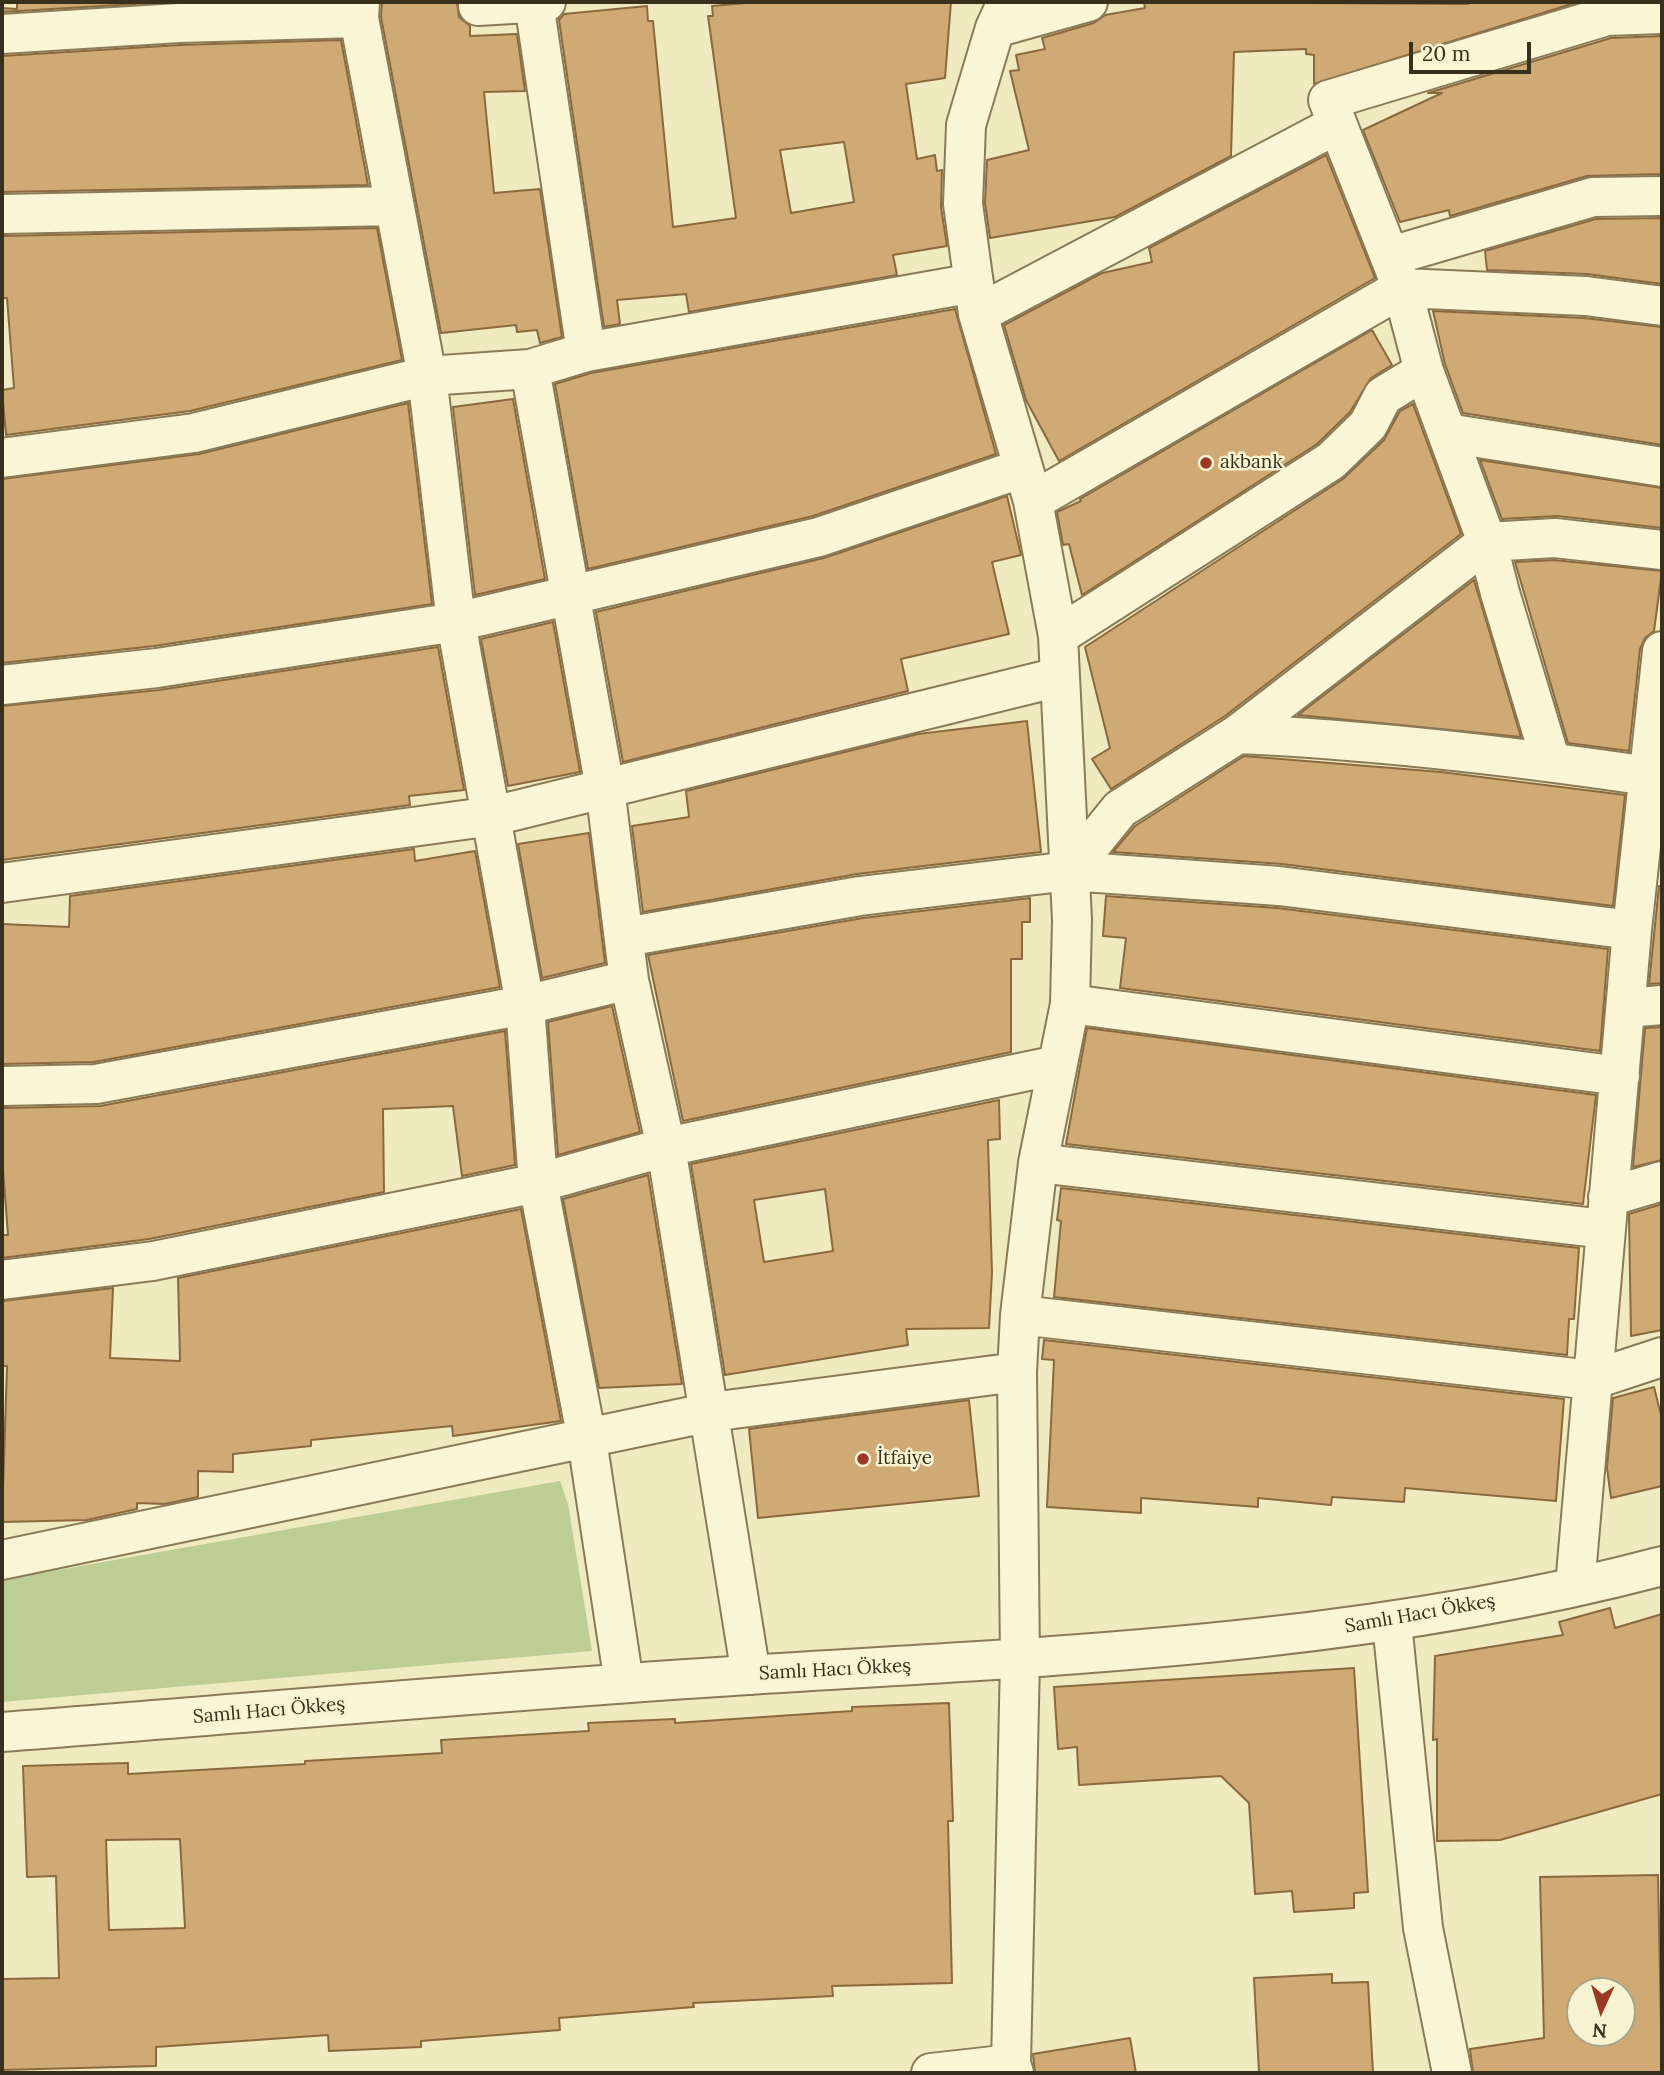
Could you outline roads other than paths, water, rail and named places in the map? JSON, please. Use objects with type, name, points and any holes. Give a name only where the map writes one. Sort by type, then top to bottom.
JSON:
[{"type":"street","points":[[478,5],[546,2]]},
{"type":"street","points":[[931,2073],[1013,2069],[1020,1660],[1017,1372],[1020,1315],[1038,1163],[1070,1004],[1070,871],[1058,636],[1028,484],[976,298],[963,204],[966,125],[1001,15],[1088,2]]},
{"type":"street","points":[[534,3],[586,352]]},
{"type":"street","points":[[2,34],[360,10],[427,376],[456,622],[525,1005],[538,1183],[587,1440],[624,1683]]},
{"type":"street","points":[[1551,762],[1487,542],[1424,371],[1396,272],[1328,100],[1607,16],[1662,14]]},
{"type":"street","points":[[2,458],[194,433],[427,376],[530,369],[586,352],[976,298],[1336,125]]},
{"type":"street","points":[[2,685],[157,668],[456,622],[819,537],[1028,484],[1396,272],[1593,197],[1662,196]]},
{"type":"street","points":[[2,214],[394,206]]},
{"type":"street","points":[[1396,272],[1662,306]]},
{"type":"street","points":[[530,369],[605,788],[629,980],[666,1146],[751,1675]]},
{"type":"street","points":[[1058,636],[1331,461],[1368,425],[1383,396],[1424,371]]},
{"type":"street","points":[[1447,433],[1662,467]]},
{"type":"street","points":[[1070,871],[1120,809],[1238,734],[1487,542],[1555,538],[1662,550]]},
{"type":"street","points":[[1574,1586],[1620,1076],[1644,1007],[1632,930],[1652,831],[1648,776],[1662,651]]},
{"type":"street","points":[[2,883],[493,816],[1059,677]]},
{"type":"street","points":[[1238,734],[1333,738],[1551,762],[1648,776]]},
{"type":"street","points":[[625,937],[860,895],[1070,871],[1279,886],[1632,930]]},
{"type":"street","points":[[2,1086],[96,1084],[525,1005],[629,980]]},
{"type":"street","points":[[1070,1004],[1620,1076]]},
{"type":"street","points":[[2,1280],[153,1261],[538,1183],[666,1146],[1057,1065]]},
{"type":"street","points":[[1038,1163],[1606,1213],[1662,1181]]},
{"type":"street","points":[[1020,1315],[1592,1380],[1662,1357]]},
{"type":"street","points":[[2,1559],[587,1440],[710,1412],[1017,1372]]},
{"type":"street","name":"Samlı Hacı Ökkeş","points":[[2,1732],[624,1683],[1020,1660],[1392,1623],[1662,1566]]},
{"type":"street","points":[[1392,1623],[1423,1928],[1452,2073]]},
{"type":"place","name":"akbank","points":[[1206,463]]},
{"type":"place","name":"İtfaiye","points":[[863,1459]]}]
